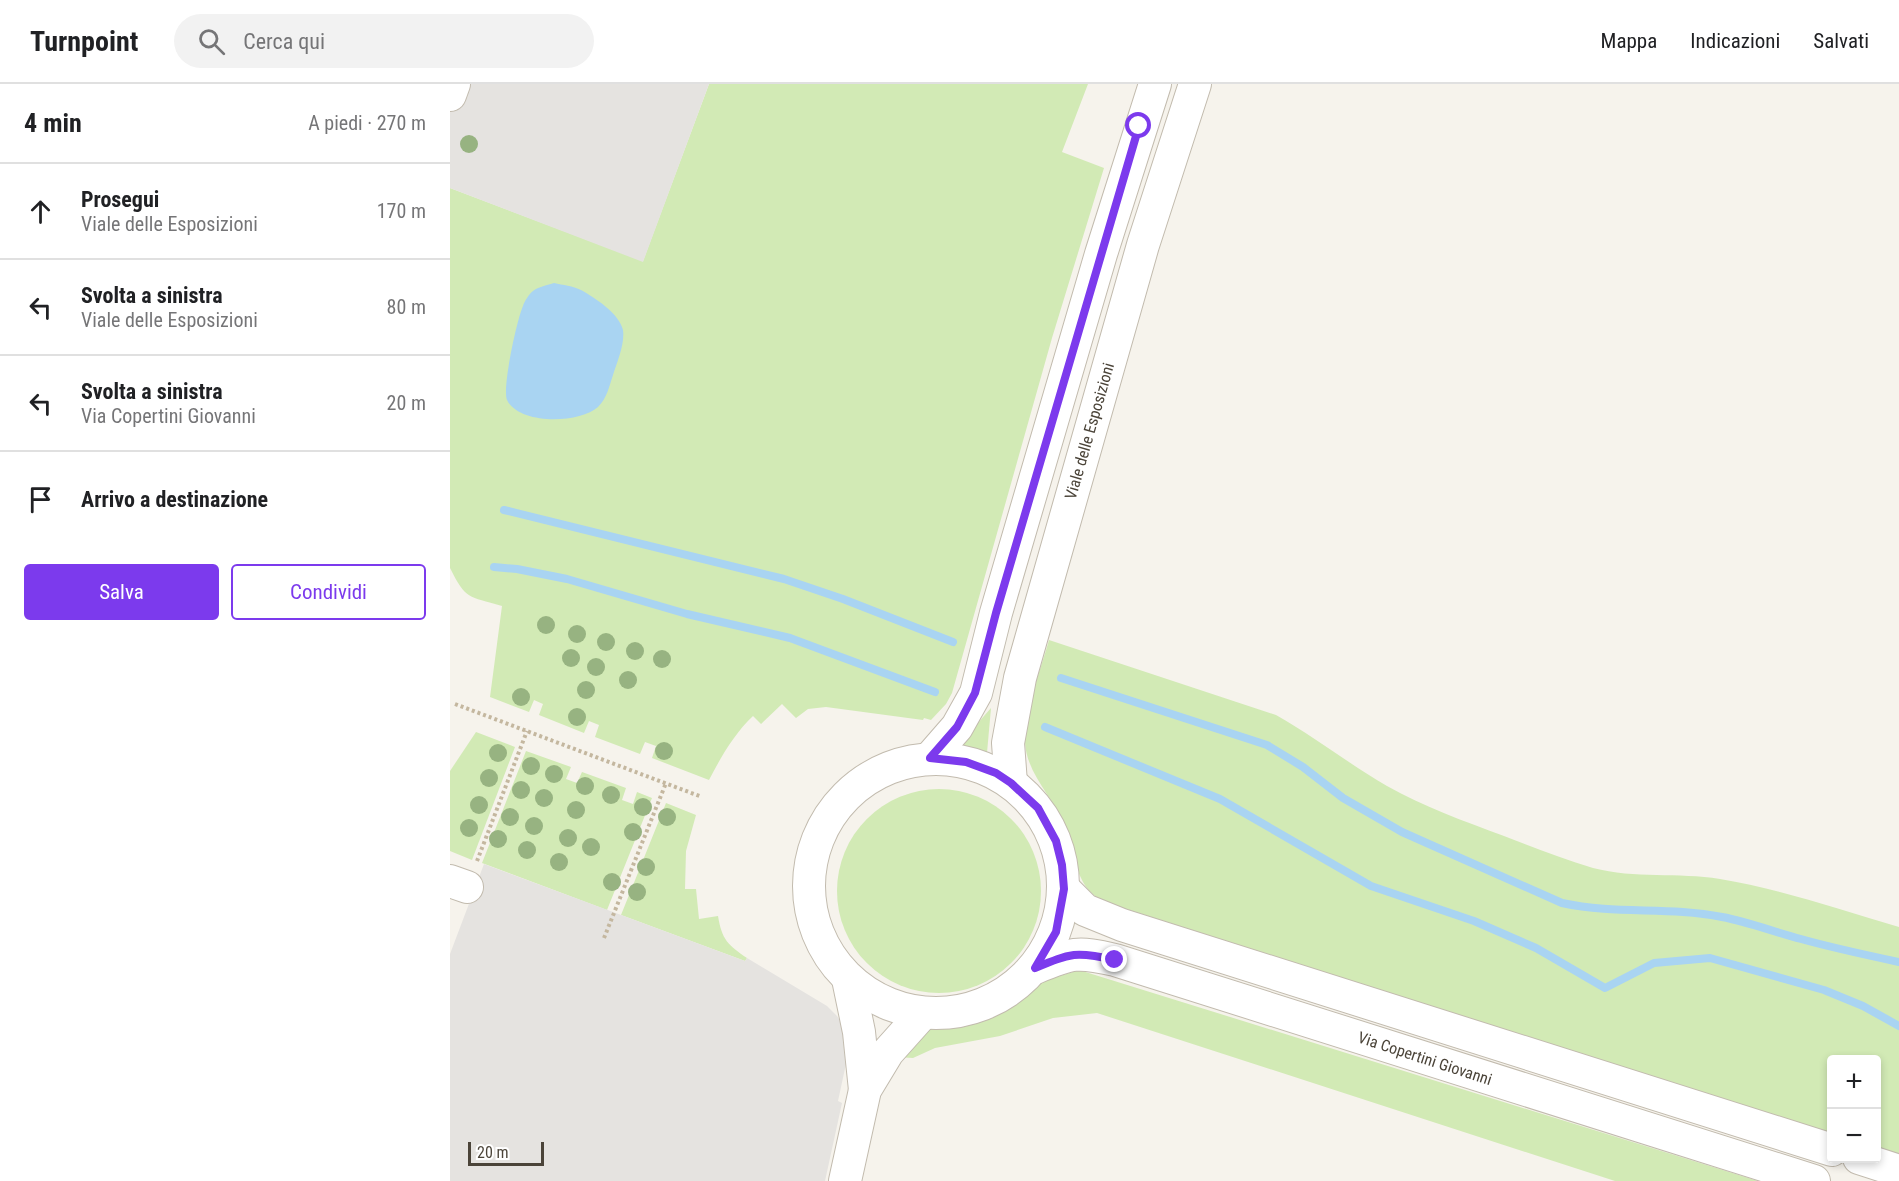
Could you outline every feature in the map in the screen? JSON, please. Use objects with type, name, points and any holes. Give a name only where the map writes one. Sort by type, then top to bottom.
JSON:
[{"type":"street","points":[[450,95],[454,84]]},
{"type":"street","points":[[1130,84],[1130,97],[1139,120],[1139,132]]},
{"type":"street","points":[[930,758],[957,727],[975,693],[1003,591],[1155,84]]},
{"type":"street","name":"Viale delle Esposizioni","points":[[1011,783],[1008,743],[1020,678],[1143,245],[1195,84]]},
{"type":"street","points":[[930,758],[966,762],[996,773],[1011,783],[1038,808],[1056,841],[1062,865],[1064,889],[1056,932],[1035,968],[1002,996],[961,1012],[922,1014],[894,1008],[869,996],[848,979],[826,951],[812,919],[808,883],[814,848],[823,826],[836,806],[871,776],[900,764],[930,758]]},
{"type":"street","points":[[1064,889],[1085,909],[1122,925],[1827,1148]]},
{"type":"street","name":"Via Copertini Giovanni","points":[[1035,968],[1069,954],[1090,954],[1115,960],[1814,1181]]},
{"type":"street","points":[[845,1181],[865,1090],[859,1032],[848,979]]},
{"type":"street","points":[[865,1090],[888,1052],[922,1014]]},
{"type":"street","points":[[1874,1163],[1899,1171]]},
{"type":"path","points":[[455,704],[702,797]]},
{"type":"path","points":[[458,884],[527,731]]},
{"type":"path","points":[[604,938],[666,783]]},
{"type":"green space","points":[[709,84],[1088,84],[1062,152],[1104,168],[1052,338],[952,693],[946,704],[931,720],[924,718],[923,720],[826,707],[808,709],[796,718],[782,704],[761,724],[753,716],[746,723],[728,746],[709,780],[652,758],[656,746],[645,742],[640,754],[595,737],[599,725],[589,721],[584,733],[539,715],[543,704],[534,700],[529,712],[490,697],[502,606],[469,595],[460,586],[450,568],[450,188],[643,261]]},
{"type":"green space","points":[[1049,640],[1276,715],[1401,794],[1459,819],[1571,861],[1609,871],[1704,877],[1742,883],[1899,927],[1899,1155],[1881,1149],[1881,1055],[1827,1055],[1827,1133],[1101,901],[1083,882],[1064,825],[1030,765],[1025,731],[1033,691]]},
{"type":"green space","points":[[991,708],[986,764],[949,756]]},
{"type":"green space","points":[[476,732],[515,747],[472,860],[450,851],[450,771]]},
{"type":"green space","points":[[526,751],[571,767],[566,779],[577,783],[582,772],[626,788],[622,800],[633,804],[637,792],[652,798],[607,910],[482,863]]},
{"type":"green space","points":[[939,789],[959,791],[987,801],[1004,812],[1018,826],[1033,852],[1039,871],[1041,891],[1039,911],[1029,939],[1018,956],[1004,970],[978,985],[959,991],[939,993],[919,991],[891,981],[874,970],[860,956],[845,930],[839,911],[837,891],[839,871],[849,843],[860,826],[874,812],[900,797],[919,791]]},
{"type":"green space","points":[[666,803],[696,815],[686,851],[685,889],[696,889],[699,919],[718,916],[724,936],[747,958],[745,961],[621,915]]},
{"type":"green space","points":[[1079,970],[1758,1181],[1615,1181],[1097,1013],[1053,1018],[1000,1036],[935,1048],[913,1058],[895,1057],[925,1029],[989,1019],[1044,981]]},
{"type":"shaded area","points":[[450,84],[709,84],[643,262],[450,188]]},
{"type":"shaded area","points":[[484,864],[745,961],[747,958],[827,1006],[844,1027],[849,1050],[838,1101],[842,1103],[825,1181],[450,1181],[450,954]]},
{"type":"water","points":[[554,283],[587,293],[612,312],[623,330],[622,347],[601,404],[589,413],[564,419],[536,418],[524,414],[507,400],[506,393],[511,353],[524,304],[533,291]]},
{"type":"waterway","points":[[504,510],[784,579],[843,599],[953,642]]},
{"type":"waterway","points":[[494,567],[567,579],[687,614],[790,638],[935,692]]},
{"type":"waterway","points":[[1061,678],[1267,745],[1303,767],[1343,798],[1402,832],[1562,903],[1603,909],[1682,912],[1722,917],[1899,962]]},
{"type":"waterway","points":[[1045,727],[1220,799],[1371,886],[1474,921],[1536,948],[1605,988],[1654,963],[1710,958],[1824,990],[1863,1006],[1899,1026]]},
{"type":"route","points":[[1115,960],[1090,954],[1069,954],[1035,968],[1056,932],[1064,889],[1062,865],[1056,841],[1038,808],[1011,783],[996,773],[966,762],[930,758],[957,727],[975,693],[996,613],[1139,126]]}]
